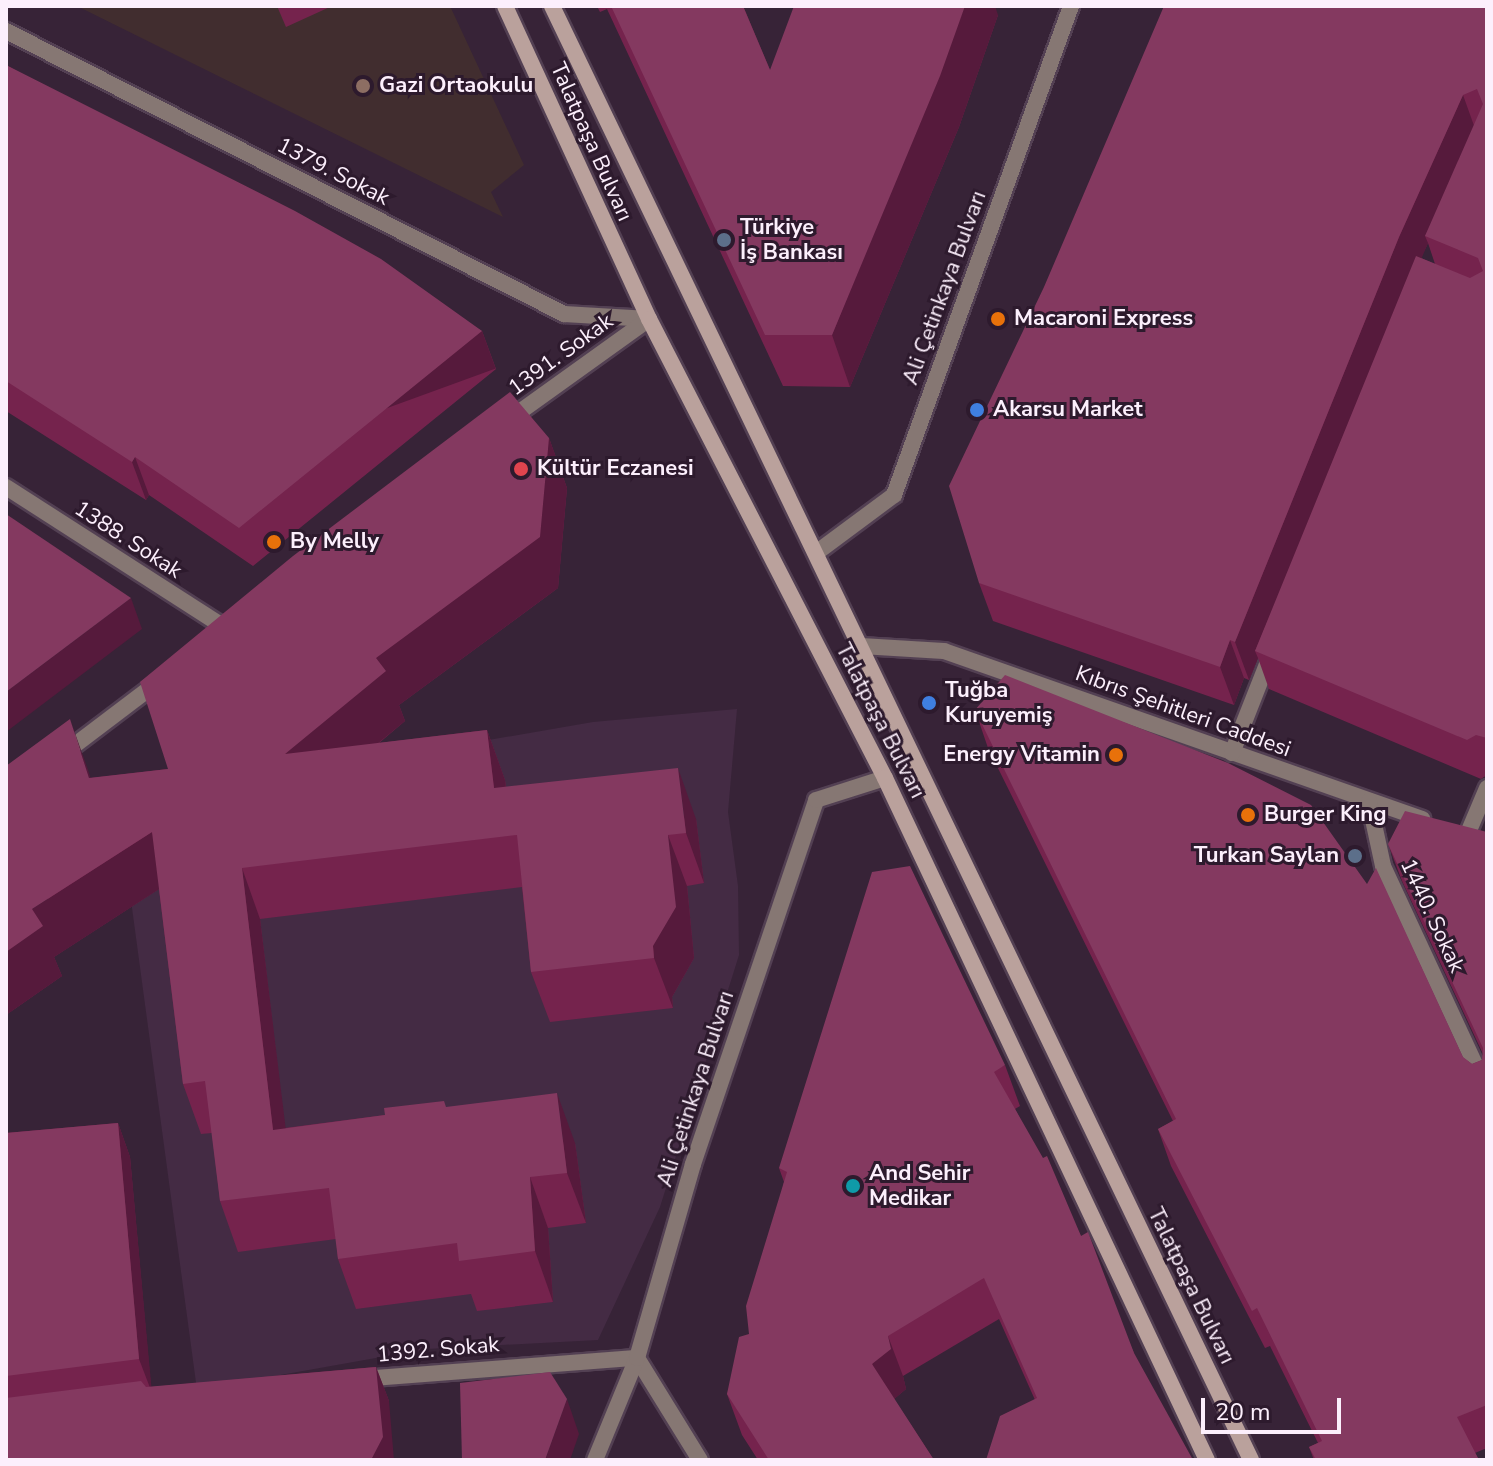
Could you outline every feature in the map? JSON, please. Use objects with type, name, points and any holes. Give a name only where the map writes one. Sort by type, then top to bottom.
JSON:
[{"type":"main road","name":"Talatpaşa Bulvarı","points":[[505,6],[649,319],[885,778],[1207,1460]]},
{"type":"main road","name":"Talatpaşa Bulvarı","points":[[552,6],[1251,1460]]},
{"type":"street","name":"Ali Çetinkaya Bulvarı","points":[[816,553],[894,495],[1071,6]]},
{"type":"street","name":"1379. Sokak","points":[[6,31],[564,314],[649,319]]},
{"type":"street","name":"1391. Sokak","points":[[493,431],[649,319]]},
{"type":"street","name":"1388. Sokak","points":[[6,487],[227,629]]},
{"type":"street","points":[[1232,753],[1279,634]]},
{"type":"street","name":"Kıbrıs Şehitleri Caddesi","points":[[861,646],[944,651],[1369,801],[1487,838]]},
{"type":"street","points":[[51,765],[176,668]]},
{"type":"street","name":"Ali Çetinkaya Bulvarı","points":[[595,1460],[637,1358],[693,1164],[816,800],[885,778]]},
{"type":"street","points":[[1455,829],[1487,788]]},
{"type":"street","name":"1440. Sokak","points":[[1369,801],[1383,866],[1487,1090]]},
{"type":"street","points":[[637,1358],[700,1460]]},
{"type":"street","name":"1392. Sokak","points":[[335,1382],[445,1368],[637,1358]]},
{"type":"shaded area","name":"Gazi Ortaokulu","points":[[77,6],[450,6],[524,165],[491,192],[503,217]]},
{"type":"shaded area","points":[[737,709],[728,812],[738,886],[739,955],[660,1207],[598,1340],[426,1349],[197,1390],[118,804],[593,722]]},
{"type":"building","points":[[611,6],[743,6],[770,70],[794,6],[965,6],[940,76],[832,335],[765,335]]},
{"type":"building","points":[[1164,6],[1487,6],[1487,738],[1476,735],[1467,740],[1255,651],[1416,256],[1470,278],[1483,271],[1478,258],[1425,236],[1483,104],[1477,89],[1463,95],[1399,237],[1235,642],[1230,640],[1220,667],[979,583],[949,486],[1044,287]]},
{"type":"building","points":[[6,65],[295,211],[381,259],[482,331],[239,528],[135,457],[132,462],[6,381]]},
{"type":"building","points":[[510,392],[549,438],[540,537],[376,658],[386,671],[285,754],[487,730],[494,788],[678,768],[686,833],[668,835],[676,907],[653,946],[654,958],[531,972],[517,835],[242,868],[273,1130],[385,1115],[384,1108],[444,1101],[446,1107],[557,1093],[567,1173],[530,1177],[535,1251],[459,1261],[457,1243],[338,1259],[329,1188],[220,1201],[205,1081],[183,1084],[152,832],[32,909],[43,926],[6,952],[6,766],[70,719],[89,778],[168,769],[140,682],[293,556]]},
{"type":"building","points":[[6,514],[131,598],[6,692]]},
{"type":"building","points":[[1005,675],[1228,763],[1311,805],[1367,884],[1376,868],[1463,1057],[1472,1064],[1482,1060],[1483,1048],[1388,844],[1405,811],[1487,832],[1487,1405],[1457,1417],[1479,1460],[1316,1460],[1309,1447],[1322,1441],[1257,1308],[1252,1311],[1158,1129],[1176,1119],[975,710]]},
{"type":"building","points":[[910,866],[1005,1065],[994,1072],[1043,1158],[1047,1156],[1081,1236],[1088,1232],[1134,1353],[1193,1460],[986,1460],[1000,1416],[1037,1398],[984,1278],[888,1336],[891,1349],[872,1364],[934,1460],[769,1460],[727,1394],[739,1337],[749,1334],[746,1306],[787,1172],[779,1168],[872,872]]},
{"type":"building","points":[[118,1123],[139,1359],[6,1376],[6,1133]]},
{"type":"building","points":[[376,1367],[383,1437],[371,1460],[6,1460],[6,1398],[141,1381],[146,1387]]},
{"type":"building","points":[[550,1372],[567,1399],[545,1460],[462,1460],[460,1383]]},
{"type":"place","name":"Gazi Ortaokulu","points":[[363,86]]},
{"type":"place","name":"Türkiye İş Bankası","points":[[724,240]]},
{"type":"place","name":"Macaroni Express","points":[[998,319]]},
{"type":"place","name":"Akarsu Market","points":[[977,410]]},
{"type":"place","name":"Kültür Eczanesi","points":[[521,469]]},
{"type":"place","name":"By Melly","points":[[274,542]]},
{"type":"place","name":"Tuğba Kuruyemiş","points":[[929,703]]},
{"type":"place","name":"Energy Vitamin","points":[[1116,755]]},
{"type":"place","name":"Burger King","points":[[1248,815]]},
{"type":"place","name":"Turkan Saylan","points":[[1355,856]]},
{"type":"place","name":"And Sehir Medikar","points":[[853,1186]]}]
